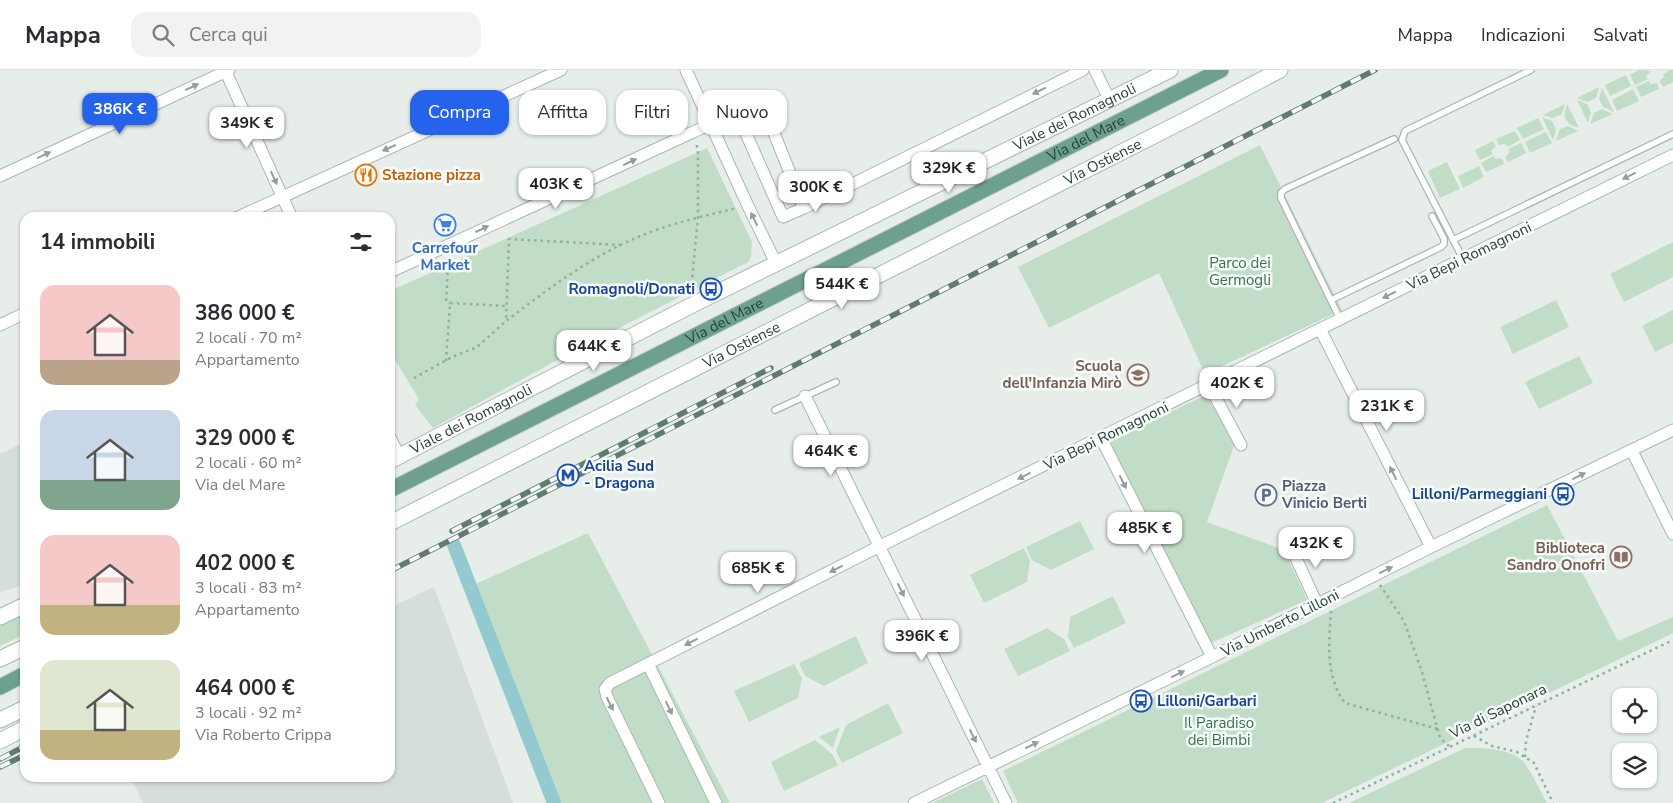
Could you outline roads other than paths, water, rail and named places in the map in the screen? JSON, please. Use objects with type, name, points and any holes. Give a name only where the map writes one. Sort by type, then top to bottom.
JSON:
[{"type":"main road","name":"Viale dei Romagnoli","points":[[395,457],[776,263],[1170,70]]},
{"type":"main road","name":"Via del Mare","points":[[395,487],[1221,70]]},
{"type":"main road","name":"Via Ostiense","points":[[395,520],[1180,123],[1280,70]]},
{"type":"main road","points":[[0,617],[20,608]]},
{"type":"main road","points":[[0,659],[20,649]]},
{"type":"main road","points":[[0,687],[20,677]]},
{"type":"main road","points":[[0,720],[20,710]]},
{"type":"main road","points":[[4,739],[20,731]]},
{"type":"street","points":[[0,176],[226,70],[290,212]]},
{"type":"street","points":[[249,212],[561,70]]},
{"type":"street","points":[[686,70],[698,96]]},
{"type":"street","points":[[747,135],[784,217],[1083,70]]},
{"type":"street","points":[[1095,70],[1109,99]]},
{"type":"street","points":[[395,270],[698,130]]},
{"type":"street","points":[[716,135],[776,263]]},
{"type":"street","points":[[774,135],[804,208]]},
{"type":"street","name":"Via Bepi Romagnoni","points":[[648,664],[880,546],[1673,155]]},
{"type":"street","points":[[0,325],[20,315]]},
{"type":"street","points":[[1320,329],[1431,547]]},
{"type":"street","points":[[1209,385],[1241,445]]},
{"type":"street","points":[[805,396],[1006,803]]},
{"type":"street","name":"Via Umberto Lilloni","points":[[914,803],[1431,547],[1673,430]]},
{"type":"street","points":[[1101,438],[1212,657]]},
{"type":"street","points":[[1632,451],[1673,534]]},
{"type":"street","points":[[1290,545],[1318,604]]},
{"type":"street","points":[[659,803],[605,693],[610,683],[648,664],[716,803]]},
{"type":"lane","points":[[1463,259],[1402,140],[1402,136],[1405,131],[1531,70]]},
{"type":"lane","points":[[1453,240],[1673,134]]},
{"type":"lane","points":[[1340,319],[1281,198],[1281,193],[1394,140]]},
{"type":"lane","points":[[1331,300],[1441,247],[1444,244],[1444,240],[1432,216]]},
{"type":"lane","points":[[776,410],[836,382]]},
{"type":"waterway","points":[[454,545],[554,803]]},
{"type":"railway","points":[[395,568],[1375,70]]},
{"type":"railway","points":[[452,531],[771,368]]},
{"type":"railway","points":[[0,759],[20,749]]},
{"type":"railway","points":[[0,767],[20,757]]},
{"type":"place","name":"Stazione pizza","points":[[366,175]]},
{"type":"place","name":"Carrefour Market","points":[[445,225]]},
{"type":"place","name":"Romagnoli/Donati","points":[[711,289]]},
{"type":"place","name":"Scuola dell'Infanzia Mirò","points":[[1138,375]]},
{"type":"place","name":"Acilia Sud - Dragona","points":[[568,475]]},
{"type":"place","name":"Lilloni/Parmeggiani","points":[[1563,494]]},
{"type":"place","name":"Piazza Vinicio Berti","points":[[1266,495]]},
{"type":"place","name":"Biblioteca Sandro Onofri","points":[[1621,557]]},
{"type":"place","name":"Lilloni/Garbari","points":[[1141,701]]},
{"type":"park label","name":"Parco dei Germogli","points":[[1240,272]]},
{"type":"park label","name":"Il Paradiso dei Bimbi","points":[[1219,732]]}]
